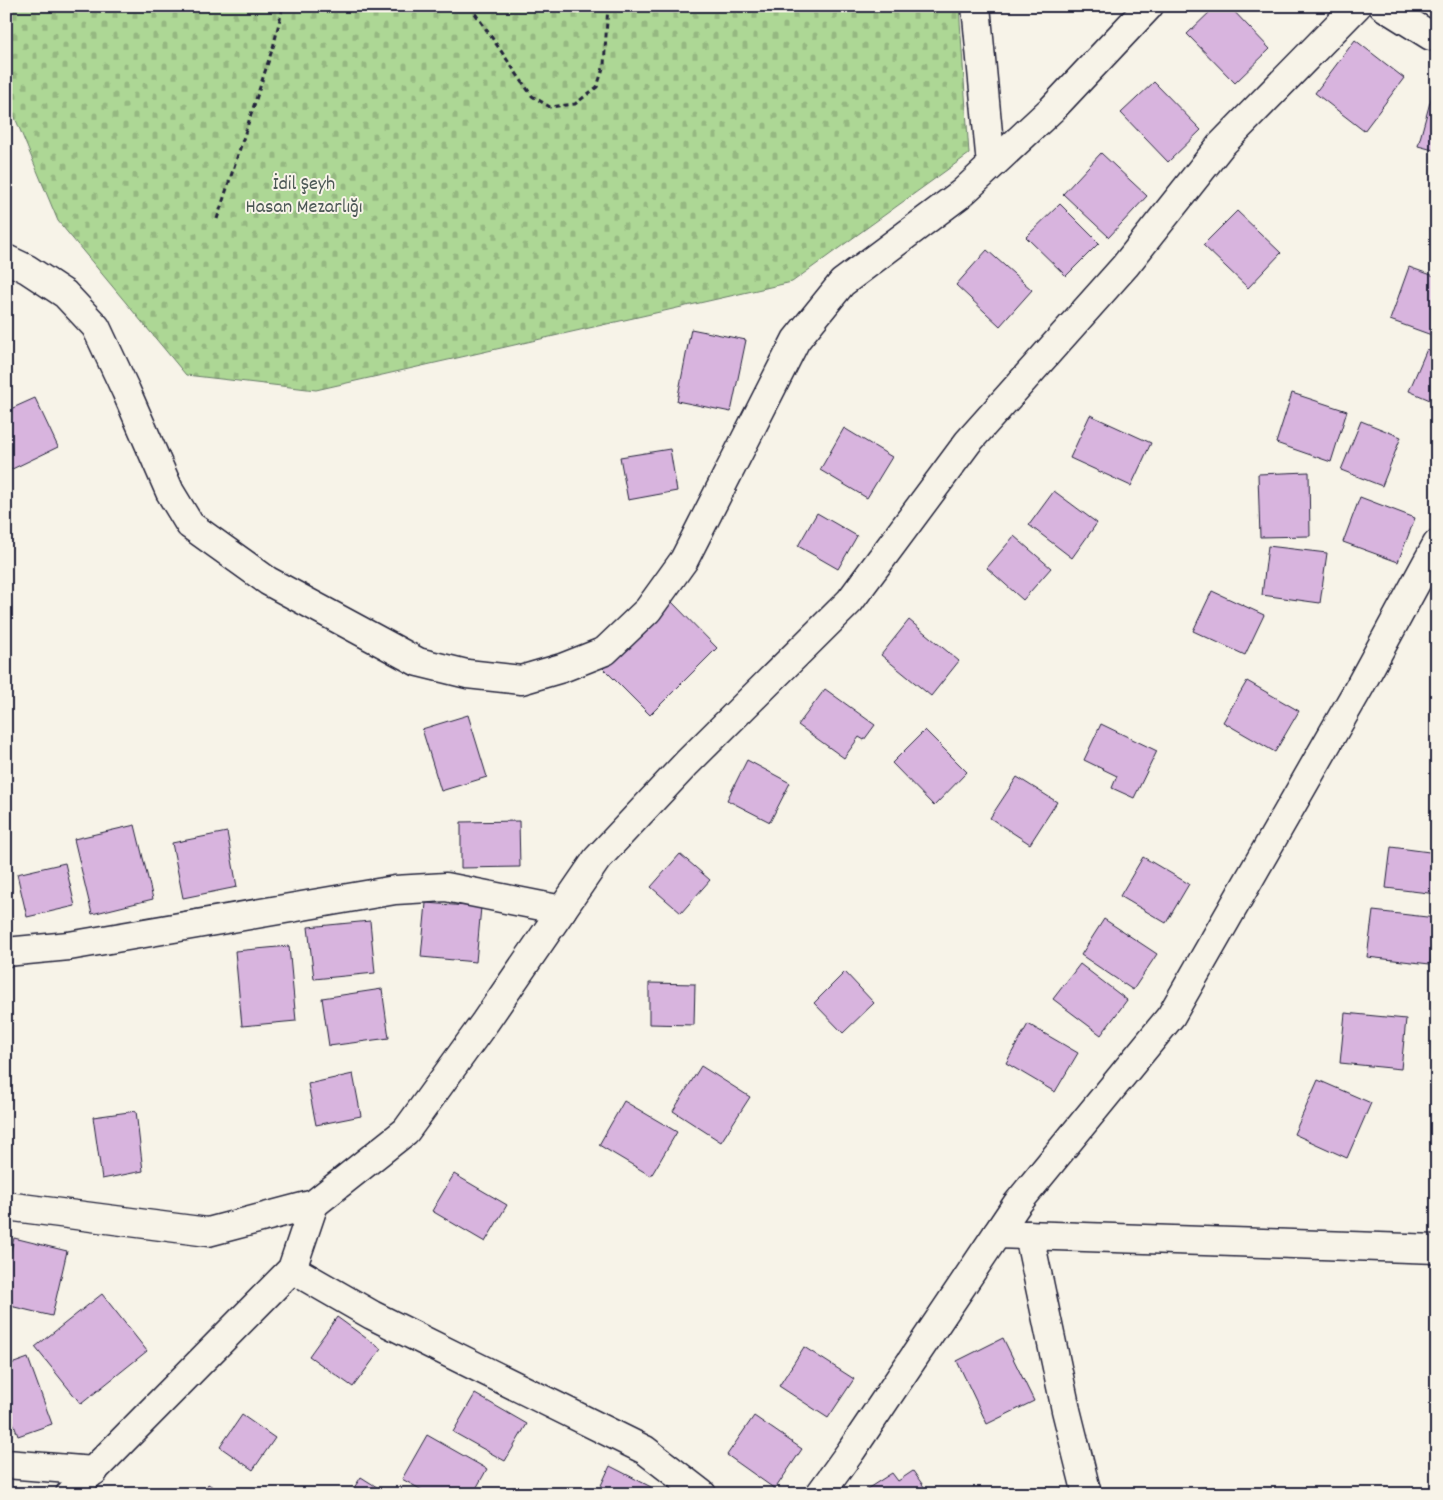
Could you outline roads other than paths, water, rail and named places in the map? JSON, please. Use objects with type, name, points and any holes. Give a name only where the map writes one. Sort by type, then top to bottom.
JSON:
[{"type":"street","points":[[976,6],[991,166]]},
{"type":"street","points":[[13,271],[65,294],[96,327],[170,492],[190,526],[268,581],[418,662],[467,674],[521,680],[562,668],[606,651],[648,610],[684,560],[796,340],[842,283],[962,192],[991,166],[1052,109],[1150,6]]},
{"type":"street","points":[[6,1206],[208,1232],[314,1204],[406,1131],[485,1022],[597,859],[687,763],[850,601],[968,442],[1125,266],[1221,145],[1357,6]]},
{"type":"street","points":[[1383,6],[1431,36],[1437,37]]},
{"type":"street","points":[[820,1494],[1017,1204],[1171,1016],[1360,686],[1437,544]]},
{"type":"street","points":[[6,952],[69,946],[396,890],[446,887],[562,910]]},
{"type":"street","points":[[70,1494],[292,1269],[314,1204]]},
{"type":"street","points":[[997,1234],[1437,1249]]},
{"type":"street","points":[[1028,1235],[1066,1410],[1087,1494]]},
{"type":"street","points":[[292,1269],[372,1315],[646,1450],[702,1494]]},
{"type":"street","points":[[6,1464],[94,1471]]},
{"type":"park label","name":"İdil Şeyh Hasan Mezarlığı","points":[[304,196]]}]
